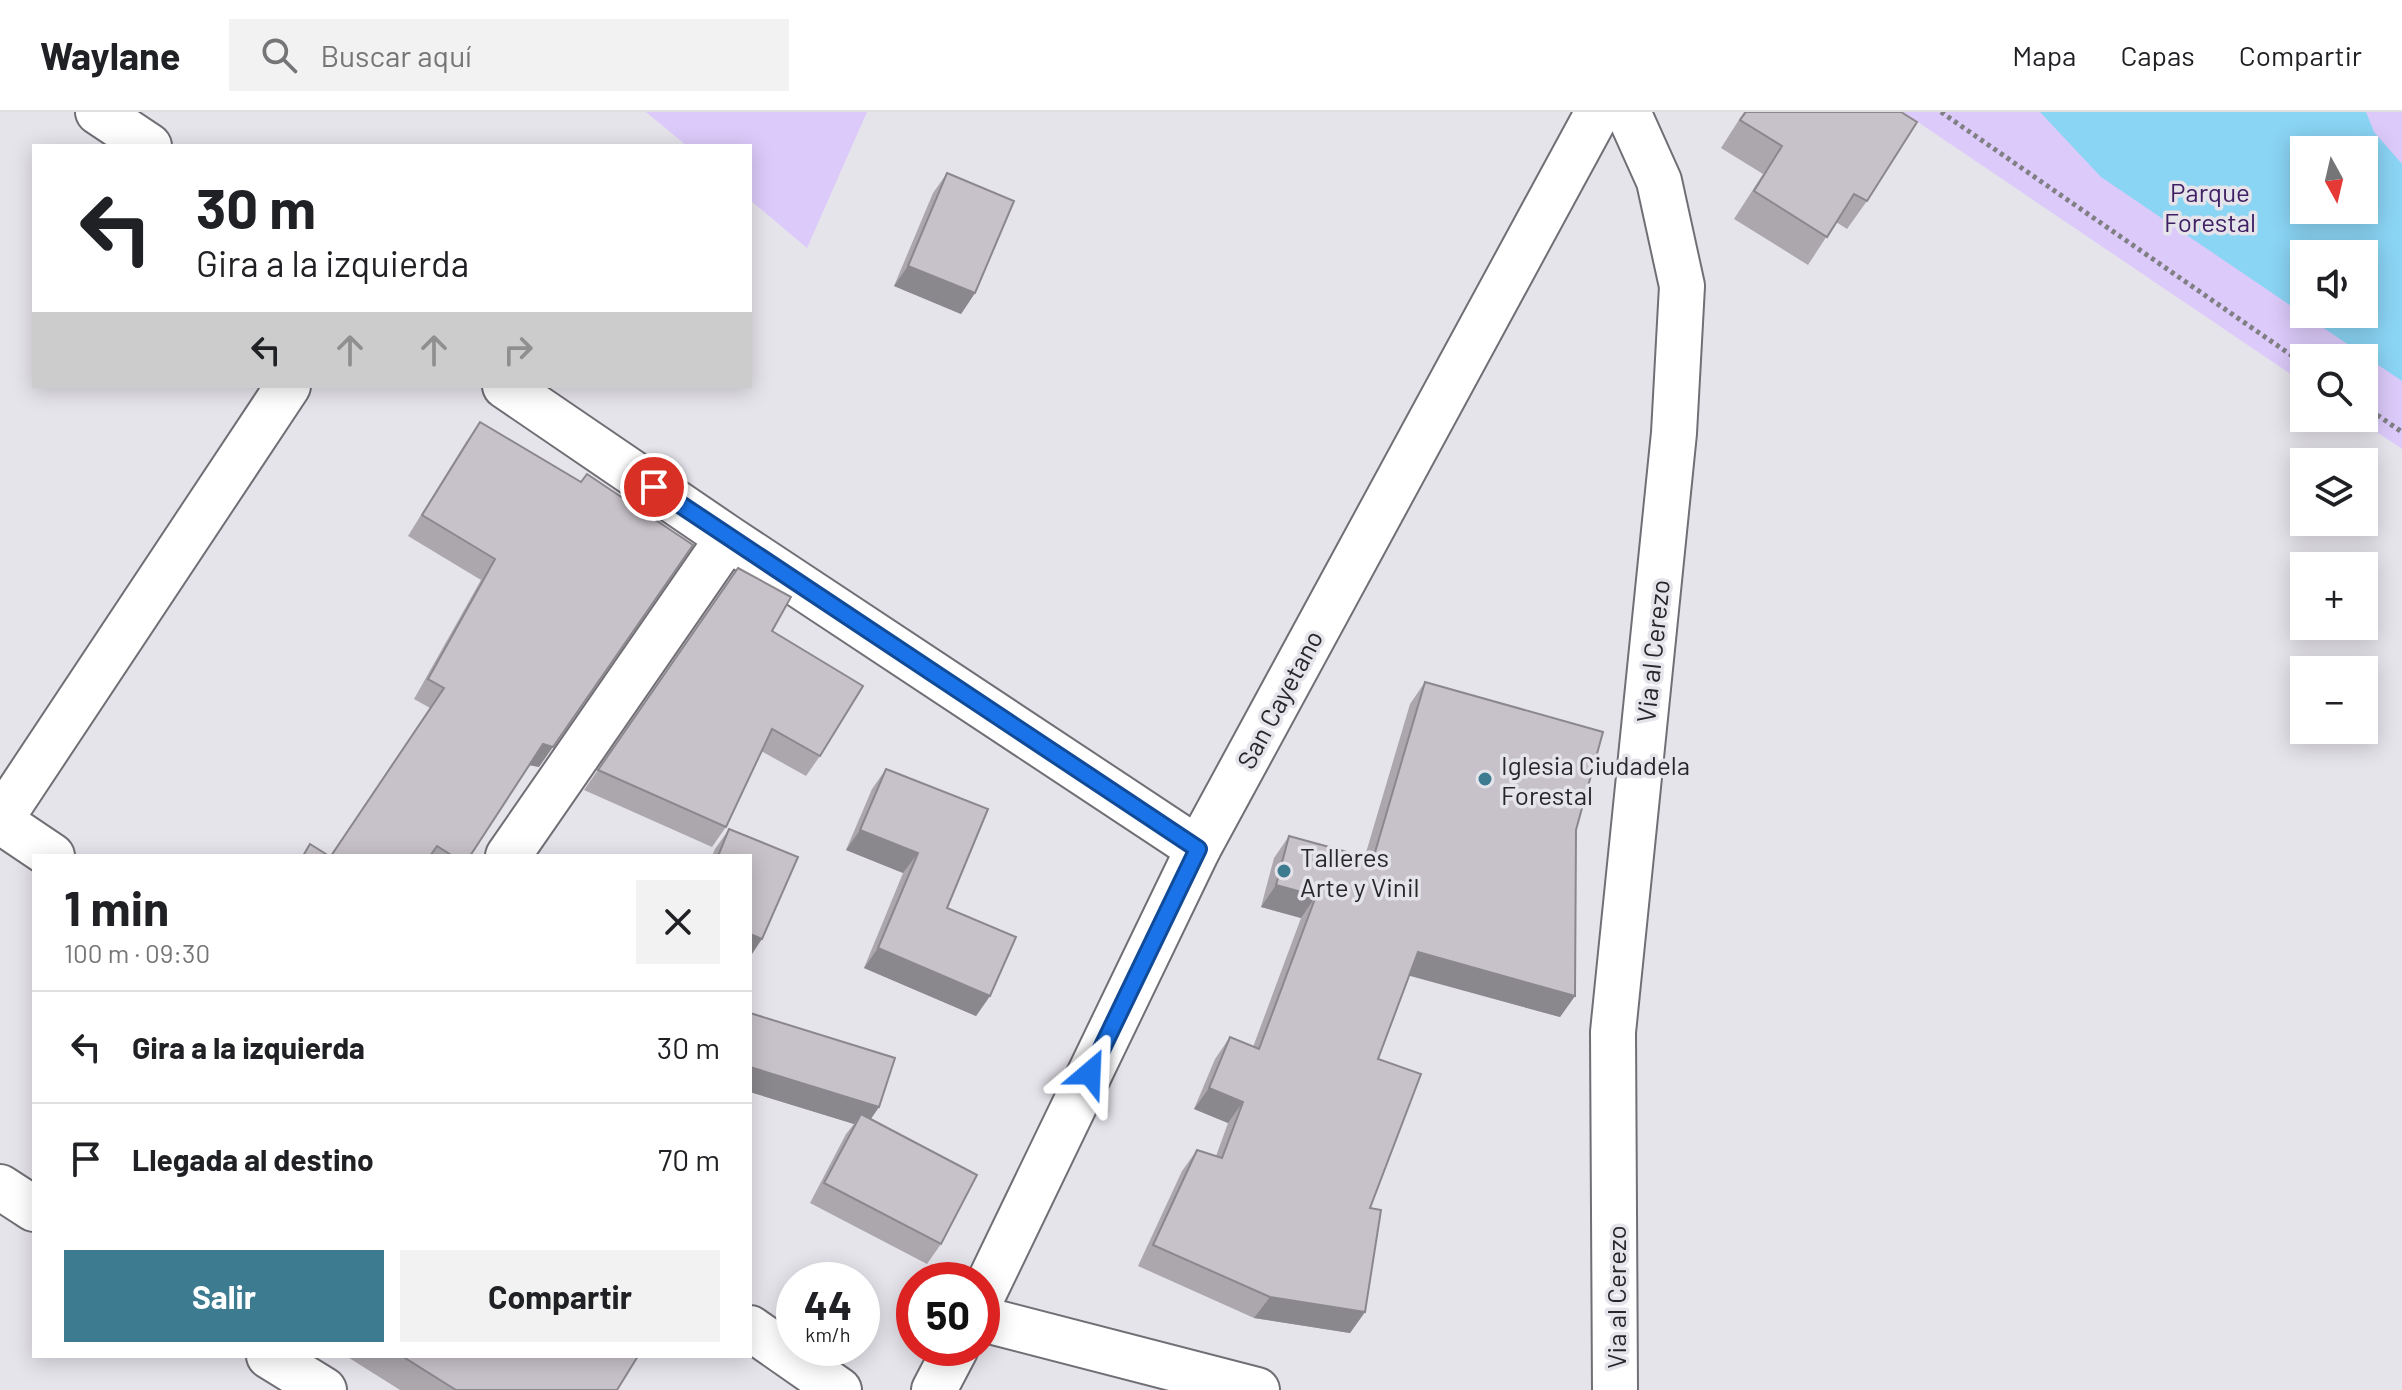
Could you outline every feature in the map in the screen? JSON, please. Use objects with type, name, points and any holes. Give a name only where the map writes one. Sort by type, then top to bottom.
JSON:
[{"type":"street","points":[[98,112],[146,144]]},
{"type":"street","name":"San Cayetano","points":[[999,1262],[1198,849],[1598,112]]},
{"type":"street","name":"Via al Cerezo","points":[[1615,1390],[1613,1032],[1674,433],[1682,286],[1659,181],[1628,112]]},
{"type":"street","points":[[49,854],[0,820],[287,388]]},
{"type":"street","points":[[508,388],[728,538],[1198,849]]},
{"type":"street","points":[[509,854],[728,538]]},
{"type":"street","points":[[0,1187],[32,1208]]},
{"type":"street","points":[[1000,1324],[1257,1390]]},
{"type":"street","points":[[752,1329],[839,1390]]},
{"type":"street","points":[[272,1358],[324,1390]]},
{"type":"street","points":[[934,1390],[947,1366]]},
{"type":"path","points":[[1941,112],[2290,354]]},
{"type":"path","points":[[2378,416],[2402,432]]},
{"type":"green space","points":[[646,112],[867,112],[807,248],[752,202],[752,144],[685,144]]},
{"type":"green space","name":"Parque Forestal","points":[[1903,112],[2402,112],[2402,449],[2377,432],[2378,344],[2290,344],[2290,374]]},
{"type":"water","points":[[2040,112],[2366,112],[2378,136],[2290,136],[2290,224],[2378,224],[2378,137],[2402,164],[2402,381],[2378,365],[2378,344],[2347,344],[2324,328],[2378,328],[2378,240],[2290,240],[2290,305],[2101,177]]},
{"type":"building","points":[[1746,112],[1901,112],[1917,122],[1867,201],[1854,194],[1827,237],[1754,191],[1782,146],[1740,120]]},
{"type":"building","points":[[947,173],[1014,201],[975,293],[908,266]]},
{"type":"building","points":[[480,422],[581,482],[587,474],[693,545],[553,747],[543,744],[471,854],[450,854],[437,846],[431,854],[332,854],[444,688],[428,679],[495,559],[422,515]]},
{"type":"building","points":[[738,568],[791,597],[772,631],[863,686],[820,756],[772,729],[726,827],[598,770]]},
{"type":"building","points":[[1425,682],[1603,732],[1576,830],[1575,996],[1418,952],[1378,1059],[1421,1074],[1370,1208],[1381,1210],[1365,1312],[1270,1297],[1153,1245],[1197,1150],[1222,1158],[1243,1102],[1209,1088],[1230,1037],[1259,1049],[1316,896],[1276,885],[1289,836],[1373,859]]},
{"type":"building","points":[[886,769],[988,809],[947,908],[1016,937],[990,996],[878,948],[918,853],[860,830]]},
{"type":"building","points":[[729,829],[798,857],[762,939],[752,935],[752,854],[719,854]]},
{"type":"building","points":[[310,844],[326,854],[304,854]]},
{"type":"building","points":[[752,1014],[895,1058],[879,1107],[752,1068]]},
{"type":"building","points":[[861,1114],[977,1175],[941,1244],[824,1183]]},
{"type":"building","points":[[405,1358],[637,1358],[617,1390],[456,1390]]},
{"type":"place","name":"Iglesia Ciudadela Forestal","points":[[1485,779]]},
{"type":"place","name":"Talleres Arte y Vinil","points":[[1284,871]]},
{"type":"route","points":[[654,487],[1198,849],[1090,1073]]}]
